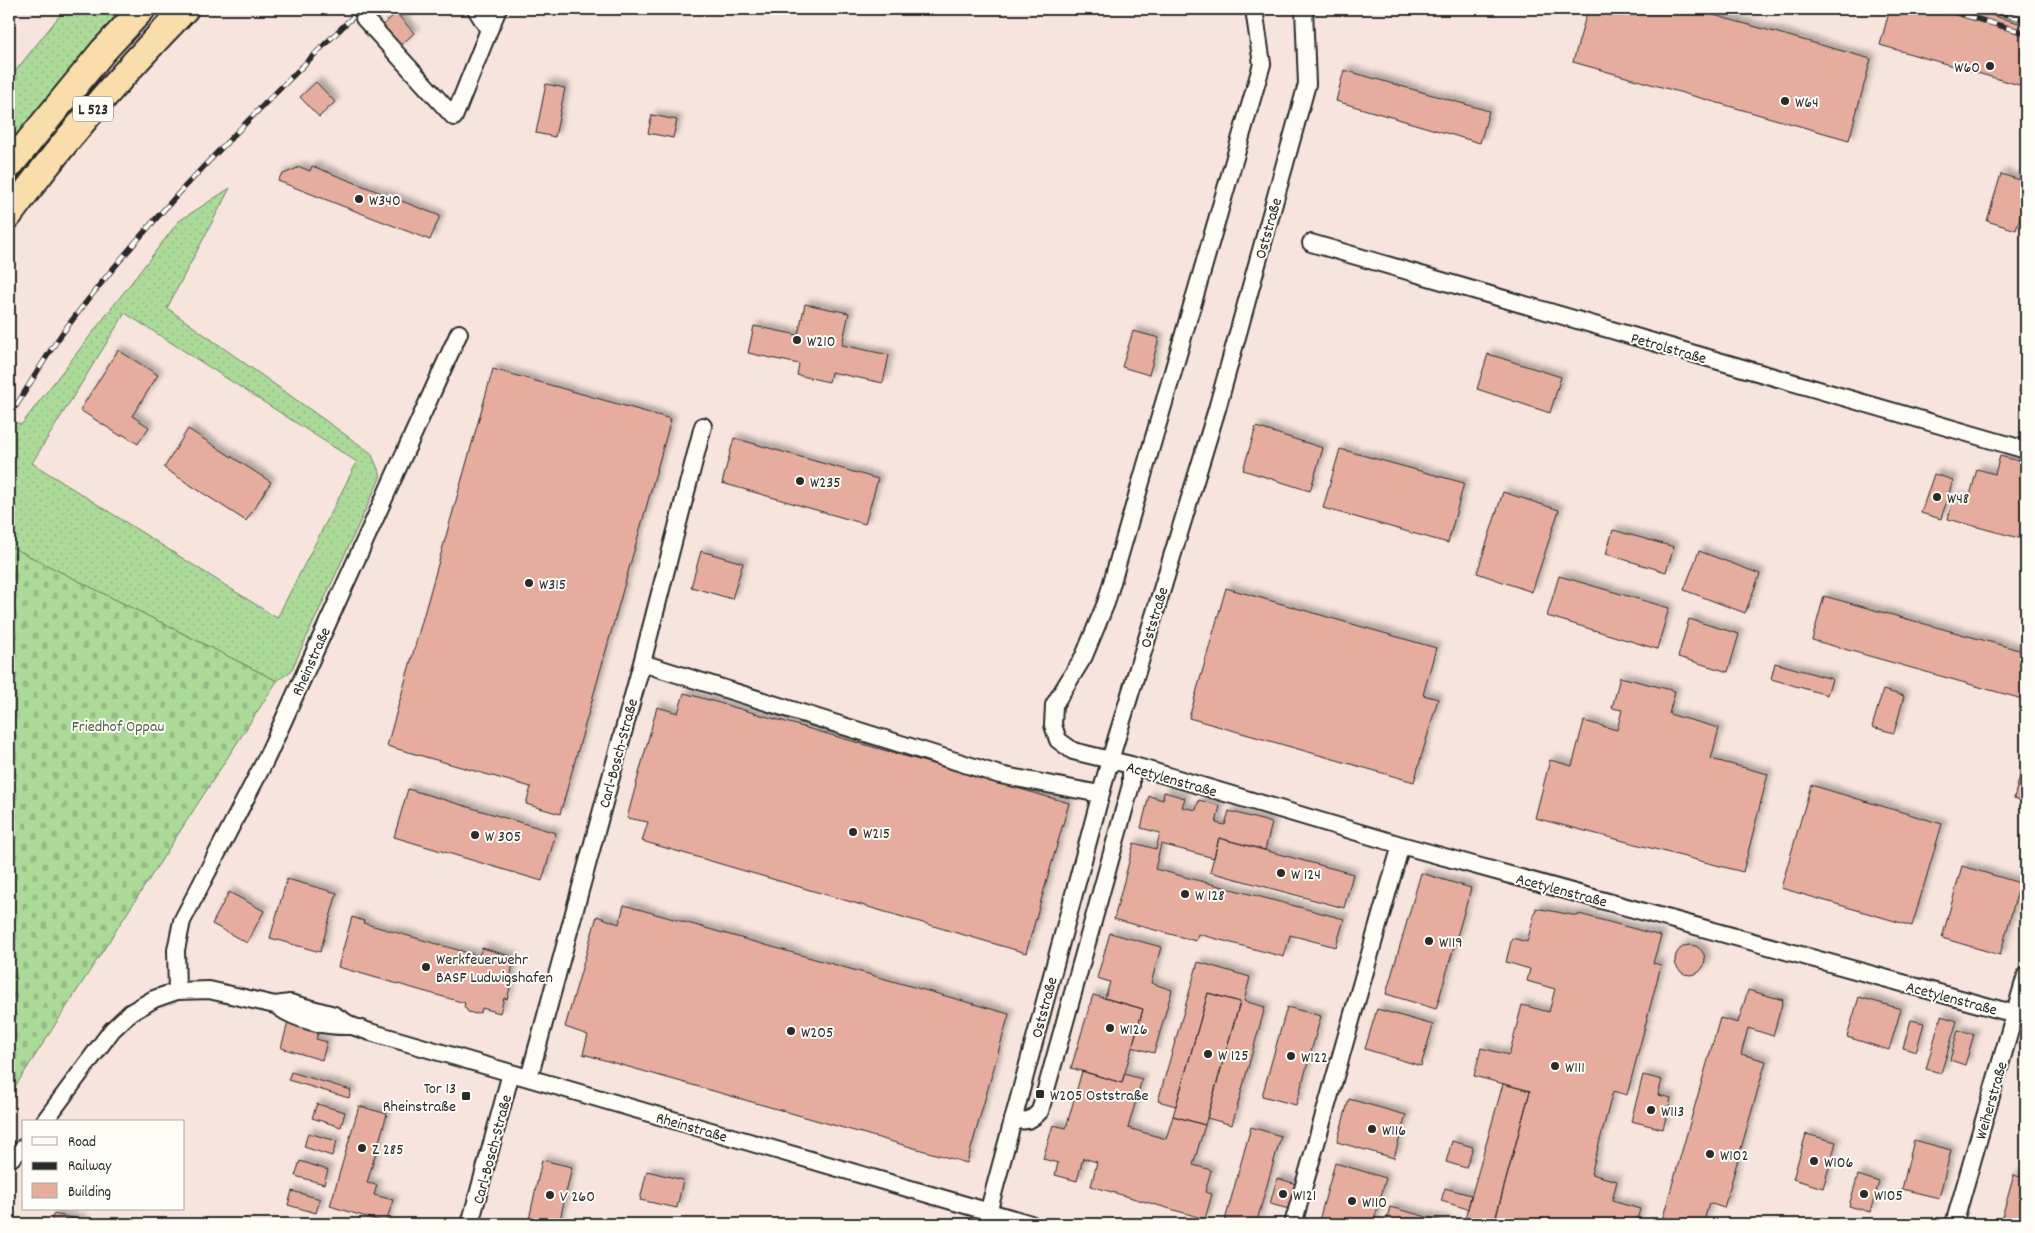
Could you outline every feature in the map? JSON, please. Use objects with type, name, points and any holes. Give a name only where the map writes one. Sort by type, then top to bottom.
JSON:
[{"type":"highway","name":"L 523","points":[[9,166],[103,51],[142,9]]},
{"type":"highway","name":"L 523","points":[[9,215],[42,169],[128,68],[185,9]]},
{"type":"street","points":[[374,9],[364,18],[454,117],[498,9]]},
{"type":"street","points":[[476,9],[489,30]]},
{"type":"street","name":"Acetylenstraße","points":[[1254,9],[1262,64],[1106,603],[1084,656],[1054,705],[1053,725],[1058,740],[1073,751],[1130,765],[1401,845],[2015,1014]]},
{"type":"street","name":"Oststraße","points":[[987,1218],[1100,794],[1217,409],[1308,84],[1304,9]]},
{"type":"street","name":"Petrolstraße","points":[[1311,243],[2026,450]]},
{"type":"street","name":"Rheinstraße","points":[[178,991],[176,950],[182,921],[266,759],[459,333]]},
{"type":"street","name":"Carl-Bosch-Straße","points":[[529,1078],[642,663],[703,426]]},
{"type":"street","points":[[642,663],[1000,775],[1100,794]]},
{"type":"street","points":[[1013,1119],[1024,1122],[1033,1119],[1040,1110],[1131,785],[1130,765]]},
{"type":"street","points":[[1293,1224],[1401,845]]},
{"type":"street","name":"Weiherstraße","points":[[1954,1224],[2015,1014],[2023,998],[2026,975]]},
{"type":"street","name":"Rheinstraße","points":[[45,1120],[112,1030],[130,1013],[154,999],[178,991],[209,990],[275,1005],[286,1013],[308,1014],[332,1026],[352,1026],[987,1218],[1031,1224]]},
{"type":"street","name":"Carl-Bosch-Straße","points":[[470,1224],[511,1073]]},
{"type":"street","points":[[9,1160],[22,1149]]},
{"type":"green space","points":[[65,9],[128,9],[9,148],[9,79]]},
{"type":"green space","points":[[230,188],[167,308],[371,453],[381,476],[291,671],[277,681],[9,546],[9,418],[21,425],[179,221]],"holes":[[[125,313],[357,462],[277,618],[32,463]]]},
{"type":"green space","name":"Friedhof Oppau","points":[[9,546],[277,681],[9,1096]]},
{"type":"building","name":"W64","points":[[1588,9],[1692,9],[1871,59],[1849,140],[1573,62]]},
{"type":"building","name":"W60","points":[[1890,9],[1969,9],[2026,25],[2026,87],[1880,45]]},
{"type":"building","points":[[396,13],[414,33],[399,47],[381,27]]},
{"type":"building","points":[[1344,70],[1489,111],[1480,143],[1336,101]]},
{"type":"building","points":[[316,82],[335,102],[319,117],[300,97]]},
{"type":"building","points":[[546,84],[565,88],[555,137],[536,133]]},
{"type":"building","points":[[652,115],[677,120],[673,138],[648,133]]},
{"type":"building","name":"W340","points":[[312,166],[440,216],[430,240],[278,181],[281,175],[300,167],[310,171]]},
{"type":"building","points":[[2001,174],[2026,182],[2026,197],[2016,230],[1987,221]]},
{"type":"building","name":"W210","points":[[805,304],[849,313],[842,345],[889,355],[883,383],[831,372],[829,382],[797,375],[799,364],[748,353],[754,326],[798,335]]},
{"type":"building","points":[[1133,331],[1159,338],[1149,375],[1122,367]]},
{"type":"building","points":[[118,350],[158,375],[132,416],[149,427],[138,444],[122,434],[121,436],[80,410]]},
{"type":"building","points":[[1488,354],[1561,377],[1550,413],[1477,389]]},
{"type":"building","points":[[2026,368],[2026,394],[2019,392]]},
{"type":"building","name":"W315","points":[[493,369],[671,419],[560,814],[526,804],[531,787],[387,746]]},
{"type":"building","points":[[1256,427],[1323,448],[1310,491],[1243,470]]},
{"type":"building","points":[[188,429],[271,482],[246,521],[164,468]]},
{"type":"building","name":"W235","points":[[734,438],[878,479],[865,524],[722,483]]},
{"type":"building","points":[[1340,449],[1464,483],[1448,543],[1323,508]]},
{"type":"building","points":[[2000,456],[2026,463],[2026,540],[1948,519],[1954,497],[1969,500],[1977,469],[1995,474]]},
{"type":"building","name":"W48","points":[[1934,474],[1953,480],[1941,519],[1921,513]]},
{"type":"building","points":[[1503,492],[1559,510],[1532,592],[1477,573]]},
{"type":"building","points":[[1613,530],[1674,547],[1666,572],[1606,554]]},
{"type":"building","points":[[701,551],[743,563],[732,599],[691,587]]},
{"type":"building","points":[[1699,551],[1760,574],[1745,613],[1684,590]]},
{"type":"building","points":[[1559,576],[1669,608],[1657,649],[1547,616]]},
{"type":"building","points":[[1226,588],[1436,648],[1423,695],[1438,699],[1414,782],[1189,718]]},
{"type":"building","points":[[1824,596],[2026,652],[2026,700],[1812,640]]},
{"type":"building","points":[[1689,619],[1739,634],[1728,672],[1678,657]]},
{"type":"building","points":[[1775,663],[1832,679],[1827,695],[1771,679]]},
{"type":"building","points":[[1620,677],[1675,691],[1669,714],[1719,728],[1711,759],[1768,774],[1743,872],[1535,818],[1550,760],[1572,766],[1584,721],[1617,730],[1622,710],[1612,708]]},
{"type":"building","points":[[1883,690],[1904,696],[1894,733],[1872,727]]},
{"type":"building","name":"W215","points":[[684,693],[1069,803],[1026,953],[642,841],[648,822],[627,818],[657,707],[678,713]]},
{"type":"building","points":[[2026,754],[2026,802],[2014,798]]},
{"type":"building","points":[[1811,785],[1942,824],[1912,926],[1781,888]]},
{"type":"building","name":"W 305","points":[[408,789],[556,833],[542,881],[394,837]]},
{"type":"building","name":"W 128","points":[[1164,792],[1185,798],[1182,807],[1196,810],[1199,800],[1220,806],[1216,823],[1225,825],[1229,811],[1272,823],[1265,850],[1219,838],[1214,858],[1161,844],[1155,869],[1344,919],[1336,947],[1290,935],[1284,957],[1198,934],[1196,941],[1114,919],[1134,843],[1156,849],[1160,833],[1141,828],[1149,796],[1163,800]]},
{"type":"building","name":"W 124","points":[[1219,838],[1353,874],[1344,908],[1210,872]]},
{"type":"building","points":[[1962,866],[2020,883],[2000,955],[1942,938]]},
{"type":"building","name":"W119","points":[[1421,873],[1471,888],[1436,1009],[1386,994]]},
{"type":"building","points":[[287,879],[337,893],[320,952],[270,938]]},
{"type":"building","points":[[229,892],[264,911],[247,943],[212,924]]},
{"type":"building","name":"W205","points":[[624,905],[1009,1014],[967,1163],[583,1054],[588,1035],[565,1027],[597,916],[619,924]]},
{"type":"building","name":"W111","points":[[1536,908],[1578,916],[1579,914],[1661,936],[1653,963],[1661,965],[1627,1095],[1613,1091],[1591,1174],[1617,1181],[1612,1201],[1640,1209],[1636,1224],[1494,1224],[1530,1091],[1474,1076],[1481,1048],[1509,1055],[1522,1005],[1549,1012],[1555,989],[1527,981],[1530,969],[1506,962],[1512,938],[1527,942]]},
{"type":"building","name":"Werkfeuerwehr BASF Ludwigshafen","points":[[352,917],[364,921],[363,923],[479,956],[482,948],[514,957],[510,980],[512,980],[507,999],[504,998],[500,1013],[482,1008],[481,1012],[476,1014],[468,1012],[464,1006],[465,1003],[338,967]]},
{"type":"building","points":[[1110,933],[1161,947],[1151,983],[1172,990],[1154,1053],[1132,1047],[1143,1009],[1105,998],[1110,982],[1097,978]]},
{"type":"building","points":[[1690,945],[1696,946],[1704,954],[1704,966],[1696,974],[1690,975],[1684,974],[1676,966],[1675,960],[1676,954],[1684,946]]},
{"type":"building","points":[[1198,962],[1250,977],[1244,1001],[1265,1007],[1232,1125],[1207,1118],[1240,1002],[1208,993],[1176,1106],[1158,1101]]},
{"type":"building","name":"W102","points":[[1748,990],[1783,1000],[1773,1036],[1748,1028],[1741,1054],[1766,1061],[1724,1208],[1709,1203],[1703,1224],[1661,1224],[1720,1018],[1738,1023]]},
{"type":"building","name":"W 125","points":[[1208,993],[1240,1002],[1205,1125],[1173,1116]]},
{"type":"building","name":"W126","points":[[1093,995],[1143,1009],[1122,1083],[1071,1068]]},
{"type":"building","points":[[1859,997],[1901,1009],[1889,1050],[1847,1037]]},
{"type":"building","name":"W122","points":[[1287,1007],[1321,1016],[1296,1105],[1262,1096]]},
{"type":"building","points":[[1377,1009],[1433,1025],[1421,1066],[1365,1049]]},
{"type":"building","points":[[1941,1016],[1957,1021],[1941,1073],[1926,1069]]},
{"type":"building","points":[[289,1019],[320,1028],[316,1039],[327,1042],[322,1060],[281,1048]]},
{"type":"building","points":[[1911,1020],[1924,1023],[1916,1052],[1903,1048]]},
{"type":"building","points":[[1958,1030],[1974,1034],[1965,1065],[1950,1060]]},
{"type":"building","points":[[1082,1071],[1122,1083],[1124,1074],[1142,1079],[1128,1128],[1166,1139],[1173,1116],[1205,1125],[1193,1165],[1211,1170],[1205,1192],[1212,1194],[1205,1219],[1091,1186],[1097,1162],[1083,1158],[1077,1181],[1055,1175],[1058,1163],[1043,1159],[1053,1125],[1066,1128]]},
{"type":"building","points":[[291,1072],[351,1090],[349,1098],[288,1080]]},
{"type":"building","name":"W113","points":[[1643,1075],[1662,1080],[1658,1095],[1671,1098],[1663,1129],[1631,1121]]},
{"type":"building","points":[[1503,1084],[1530,1091],[1494,1224],[1481,1224],[1465,1219]]},
{"type":"building","name":"W116","points":[[1349,1099],[1406,1115],[1394,1158],[1337,1142]]},
{"type":"building","points":[[2026,1101],[2026,1126],[2020,1124]]},
{"type":"building","points":[[317,1104],[345,1112],[341,1127],[312,1118]]},
{"type":"building","name":"Z 285","points":[[359,1106],[387,1114],[367,1183],[377,1185],[374,1195],[393,1200],[386,1223],[330,1206]]},
{"type":"building","points":[[1251,1127],[1281,1136],[1256,1224],[1224,1224]]},
{"type":"building","points":[[308,1133],[337,1141],[332,1156],[304,1147]]},
{"type":"building","name":"W106","points":[[1806,1134],[1836,1142],[1823,1188],[1793,1179]]},
{"type":"building","points":[[1914,1140],[1951,1150],[1939,1198],[1902,1189]]},
{"type":"building","points":[[1452,1141],[1473,1147],[1466,1168],[1446,1162]]},
{"type":"building","name":"V 260","points":[[542,1160],[572,1167],[559,1224],[528,1224]]},
{"type":"building","points":[[300,1161],[328,1170],[324,1184],[295,1176]]},
{"type":"building","name":"W110","points":[[1335,1163],[1386,1178],[1373,1224],[1318,1224]]},
{"type":"building","name":"V 260","points":[[647,1171],[683,1180],[677,1208],[640,1200]]},
{"type":"building","name":"W105","points":[[1858,1175],[1879,1182],[1870,1212],[1849,1206]]},
{"type":"building","points":[[2014,1175],[2026,1179],[2026,1224],[2000,1224]]},
{"type":"building","name":"W121","points":[[1277,1178],[1296,1184],[1289,1209],[1270,1204]]},
{"type":"building","points":[[1445,1188],[1471,1195],[1468,1209],[1441,1201]]},
{"type":"building","points":[[292,1191],[320,1199],[316,1213],[288,1205]]},
{"type":"building","points":[[1390,1207],[1453,1224],[1385,1224]]},
{"type":"building","points":[[53,1214],[83,1220],[82,1224],[51,1224]]},
{"type":"railway","points":[[16,406],[61,335],[130,248],[204,166],[361,9]]},
{"type":"railway","points":[[1943,9],[2026,33]]},
{"type":"railway","points":[[1987,9],[2026,20]]},
{"type":"place","name":"W60","points":[[1990,66]]},
{"type":"place","name":"W64","points":[[1785,101]]},
{"type":"place","name":"W340","points":[[359,199]]},
{"type":"place","name":"W210","points":[[797,340]]},
{"type":"place","name":"W235","points":[[800,481]]},
{"type":"place","name":"W48","points":[[1937,497]]},
{"type":"place","name":"W315","points":[[529,583]]},
{"type":"place","name":"W215","points":[[853,832]]},
{"type":"place","name":"W 305","points":[[475,835]]},
{"type":"place","name":"W 124","points":[[1281,873]]},
{"type":"place","name":"W 128","points":[[1185,894]]},
{"type":"place","name":"W119","points":[[1429,941]]},
{"type":"place","name":"Werkfeuerwehr BASF Ludwigshafen","points":[[426,967]]},
{"type":"place","name":"W126","points":[[1110,1028]]},
{"type":"place","name":"W205","points":[[791,1031]]},
{"type":"place","name":"W 125","points":[[1208,1054]]},
{"type":"place","name":"W122","points":[[1291,1056]]},
{"type":"place","name":"W111","points":[[1555,1066]]},
{"type":"place","name":"W205 Oststraße","points":[[1040,1094]]},
{"type":"place","name":"Tor 13 Rheinstraße","points":[[466,1096]]},
{"type":"place","name":"W113","points":[[1651,1110]]},
{"type":"place","name":"W116","points":[[1372,1129]]},
{"type":"place","name":"Z 285","points":[[362,1148]]},
{"type":"place","name":"W102","points":[[1710,1154]]},
{"type":"place","name":"W106","points":[[1814,1161]]},
{"type":"place","name":"W121","points":[[1283,1194]]},
{"type":"place","name":"W105","points":[[1864,1194]]},
{"type":"place","name":"V 260","points":[[550,1195]]},
{"type":"place","name":"W110","points":[[1352,1201]]}]
